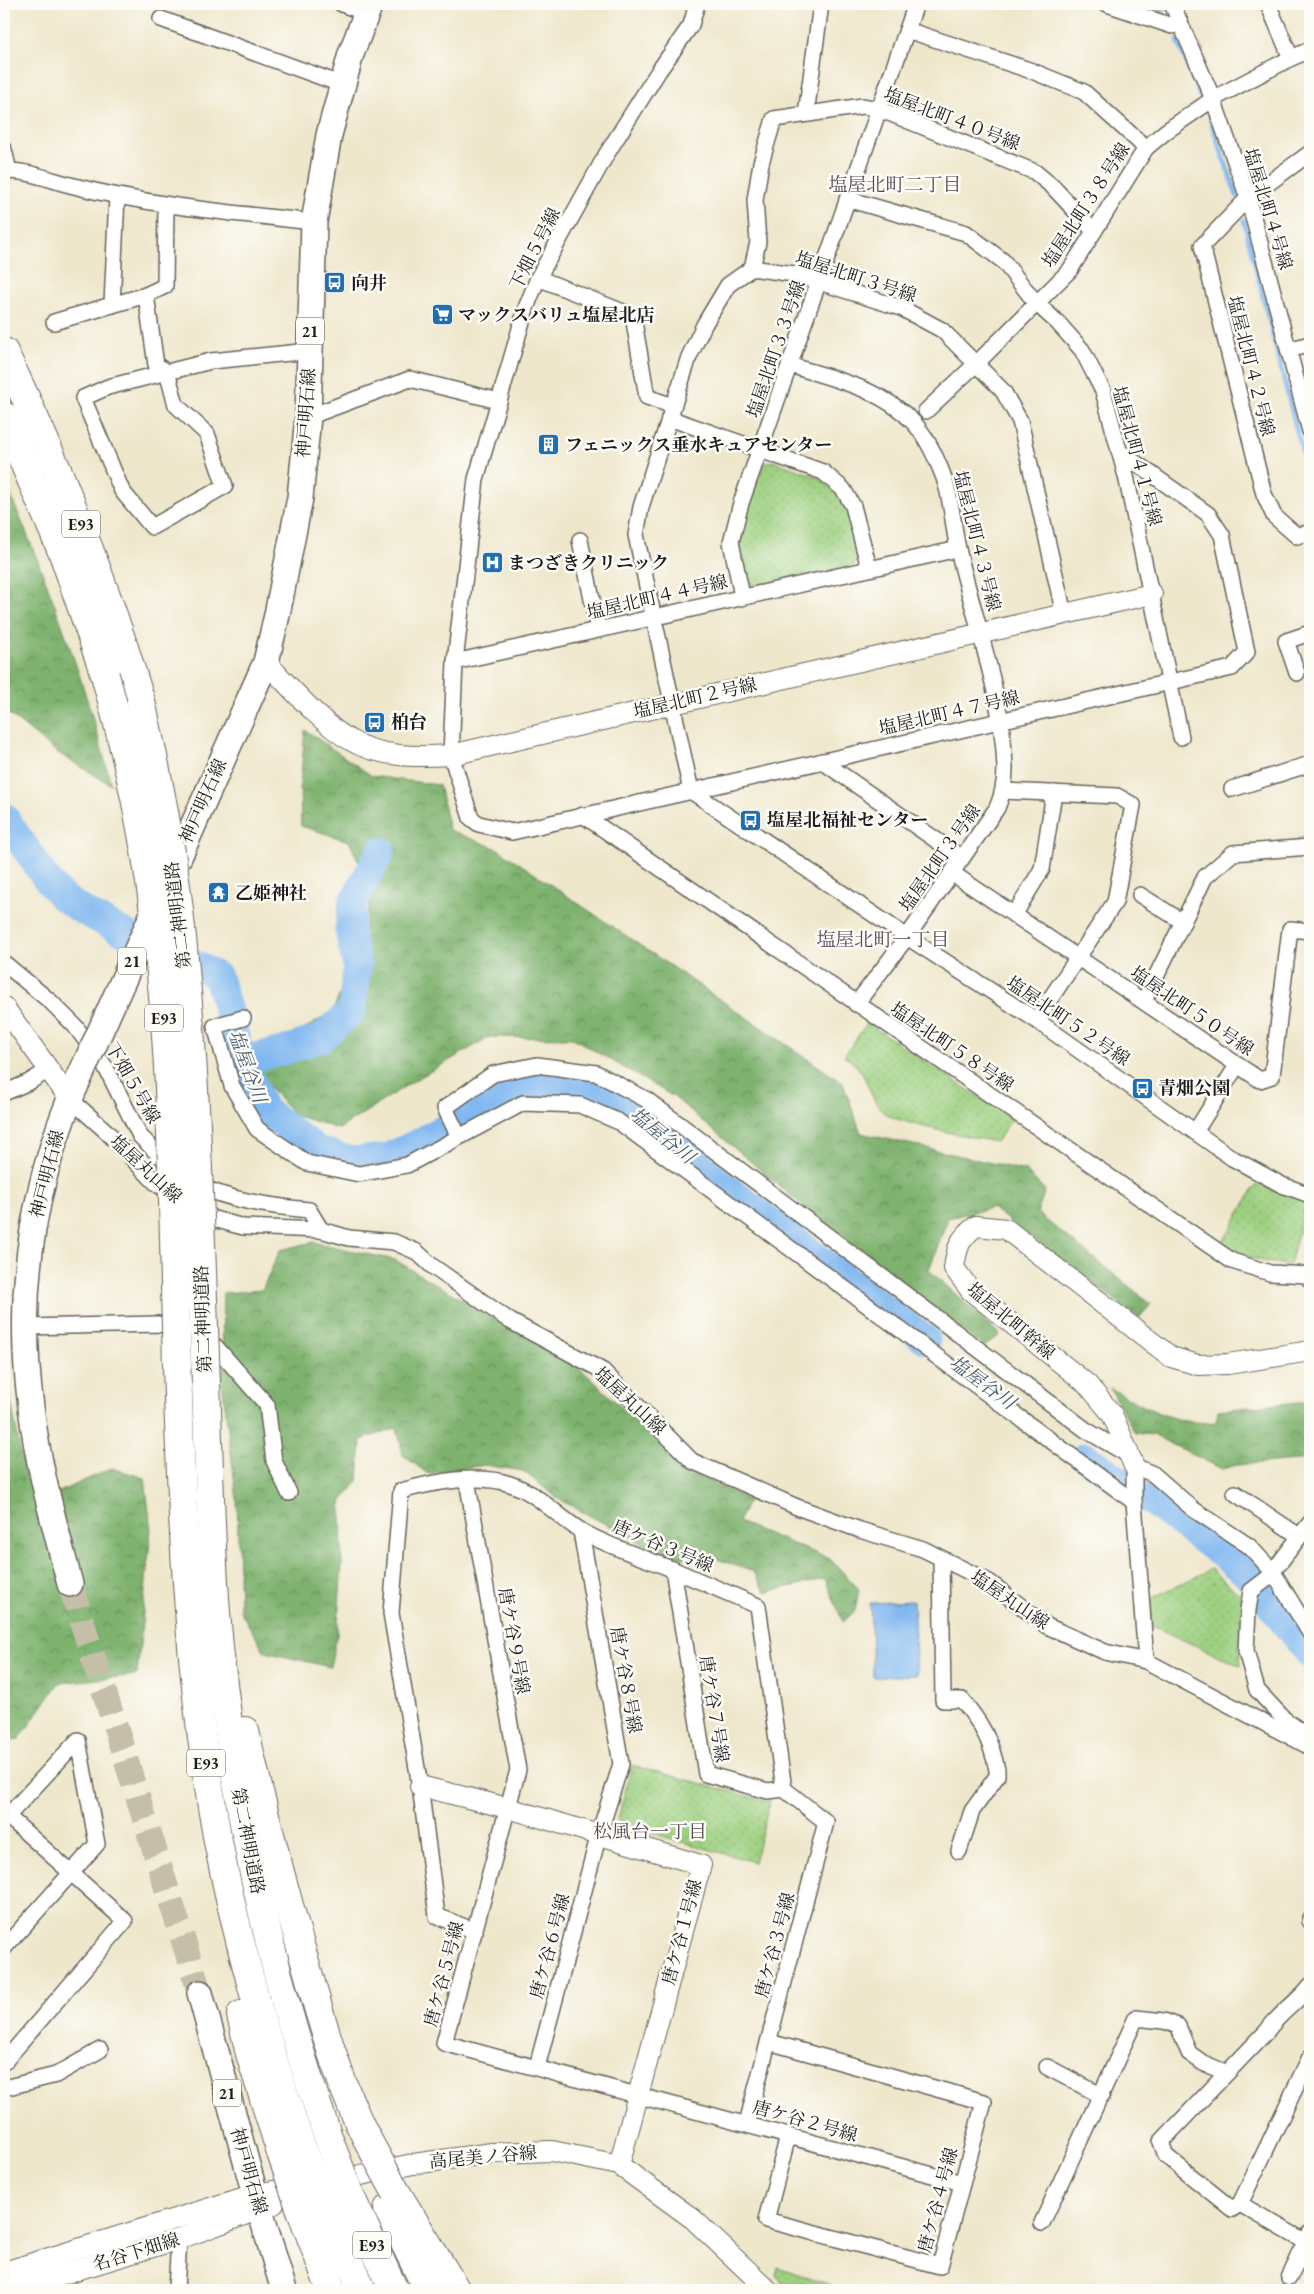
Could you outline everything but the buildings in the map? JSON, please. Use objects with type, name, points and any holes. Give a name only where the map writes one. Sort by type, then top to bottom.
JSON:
[{"type":"highway","name":"第二神明道路","points":[[4,352],[41,428],[83,529],[110,603],[141,702],[157,773],[169,841],[186,978],[196,1132],[212,1540],[224,1691],[245,1830],[276,1967],[295,2038],[329,2140],[352,2200],[394,2290]]},
{"type":"highway","name":"第二神明道路","points":[[4,416],[64,556],[105,675],[134,787],[155,919],[166,1048],[177,1366],[190,1624],[206,1765],[232,1905],[268,2045],[292,2150],[314,2212],[362,2290]]},
{"type":"highway","points":[[212,1540],[223,1617],[246,1736],[282,1878],[324,2026],[364,2138],[389,2193],[428,2290]]},
{"type":"highway","points":[[389,2193],[456,2290]]},
{"type":"highway","points":[[314,2212],[330,2285]]},
{"type":"main road","name":"神戸明石線","points":[[70,1584],[39,1460],[30,1399],[26,1327],[30,1251],[42,1176],[69,1098],[266,662],[300,498],[308,417],[314,222],[329,134],[351,54],[368,9]]},
{"type":"main road","name":"神戸明石線","points":[[200,1993],[284,2290]]},
{"type":"street","points":[[342,4],[368,9]]},
{"type":"street","name":"下畑５号線","points":[[455,662],[476,479],[526,308],[538,278],[606,155],[658,72],[690,26],[697,4]]},
{"type":"street","points":[[806,114],[821,4]]},
{"type":"street","name":"塩屋北町３３号線","points":[[742,596],[731,542],[741,503],[916,4]]},
{"type":"street","points":[[1107,4],[1172,26],[1180,22]]},
{"type":"street","name":"塩屋北町４号線","points":[[1172,4],[1213,99],[1248,198],[1310,431]]},
{"type":"street","points":[[1268,4],[1291,58]]},
{"type":"street","points":[[161,19],[343,85]]},
{"type":"street","points":[[907,30],[1032,71],[1084,92],[1146,148]]},
{"type":"street","name":"塩屋北町３８号線","points":[[926,411],[977,364],[1070,270],[1146,148],[1165,132],[1213,99],[1310,50]]},
{"type":"street","name":"塩屋北町４０号線","points":[[752,268],[758,242],[755,200],[761,162],[774,119],[863,106],[880,109],[1035,172],[1053,187],[1094,231]]},
{"type":"street","points":[[4,150],[6,171],[166,206],[314,222]]},
{"type":"street","points":[[1248,198],[1310,152]]},
{"type":"street","points":[[112,305],[117,196]]},
{"type":"street","name":"塩屋北町４２号線","points":[[1248,198],[1202,246],[1264,494],[1274,516],[1297,536],[1310,532]]},
{"type":"street","name":"塩屋北町４１号線","points":[[847,199],[966,233],[1003,261],[1036,303],[1058,322],[1082,350],[1103,391],[1119,451],[1152,594],[1181,736]]},
{"type":"street","points":[[54,322],[146,295],[164,286],[166,206]]},
{"type":"street","points":[[691,791],[636,535],[641,507],[689,357],[704,325],[728,285],[752,268]]},
{"type":"street","name":"塩屋北町３号線","points":[[752,268],[794,274],[901,308],[942,330],[1003,391],[1020,421],[1064,614]]},
{"type":"street","points":[[538,278],[633,316],[647,397],[672,412],[760,450],[823,472],[842,489],[852,506],[869,568]]},
{"type":"street","points":[[146,295],[156,365],[167,372],[176,405],[207,434],[225,486],[152,527],[122,491],[83,398],[108,387],[167,372],[211,361],[310,351]]},
{"type":"street","points":[[1289,350],[1310,344]]},
{"type":"street","name":"塩屋北町４３号線","points":[[790,365],[871,393],[896,406],[914,423],[929,446],[944,479],[958,549],[981,633]]},
{"type":"street","points":[[308,417],[410,379],[499,401]]},
{"type":"street","name":"塩屋北町４７号線","points":[[451,755],[471,818],[479,824],[512,832],[1232,668],[1247,652],[1222,535],[1208,514],[1119,451]]},
{"type":"street","points":[[580,540],[598,629]]},
{"type":"street","name":"塩屋北町４４号線","points":[[455,662],[958,549]]},
{"type":"street","name":"塩屋北町２号線","points":[[266,662],[316,713],[350,741],[398,755],[418,757],[451,755],[1152,594]]},
{"type":"street","name":"塩屋北町３号線","points":[[691,791],[907,937],[998,808],[1004,791],[1005,767],[1000,720],[981,633]]},
{"type":"street","points":[[1296,674],[1286,641],[1310,633]]},
{"type":"street","points":[[451,755],[455,662]]},
{"type":"street","points":[[822,761],[962,858]]},
{"type":"street","points":[[1232,789],[1310,764]]},
{"type":"street","points":[[1004,791],[1116,796],[1133,805],[1115,902],[1036,1020]]},
{"type":"street","points":[[1014,914],[1042,869],[1054,793]]},
{"type":"street","name":"塩屋北町５８号線","points":[[583,816],[1232,1261],[1270,1273],[1309,1275],[1310,1280]]},
{"type":"street","points":[[1144,1001],[1205,877],[1233,854],[1310,847]]},
{"type":"street","name":"塩屋北町５０号線","points":[[952,873],[1260,1080],[1272,1076],[1290,929],[1310,931]]},
{"type":"street","points":[[1140,895],[1183,922]]},
{"type":"street","points":[[856,1004],[907,937]]},
{"type":"street","name":"塩屋北町５２号線","points":[[907,937],[1036,1020],[1240,1163],[1282,1185],[1310,1195]]},
{"type":"street","name":"下畑５号線","points":[[4,963],[51,1002],[74,1026],[106,1068],[140,1136],[162,1159],[189,1182],[212,1192],[256,1204],[309,1210],[321,1230]]},
{"type":"street","name":"塩屋丸山線","points":[[4,1007],[69,1098],[106,1132],[156,1183],[185,1205],[214,1219],[243,1227],[321,1230],[349,1238],[394,1242],[417,1252],[432,1266],[510,1321],[603,1371],[692,1461],[797,1508],[923,1549],[988,1582],[1046,1626],[1105,1652],[1146,1661],[1310,1747]]},
{"type":"street","points":[[243,1018],[215,1026],[232,1086],[257,1129],[307,1163],[359,1174],[407,1165],[523,1103],[580,1105],[619,1122],[1134,1502]]},
{"type":"street","points":[[1195,1132],[1238,1064]]},
{"type":"street","points":[[459,1137],[445,1108],[493,1074],[537,1065],[596,1073],[647,1100],[1086,1430],[1153,1474],[1193,1509],[1249,1546],[1308,1624]]},
{"type":"street","points":[[4,1093],[29,1082],[49,1070]]},
{"type":"street","name":"塩屋北町幹線","points":[[1146,1661],[1132,1461],[1112,1414],[1087,1384],[971,1291],[954,1268],[957,1245],[976,1226],[1006,1229],[1170,1358],[1198,1365],[1220,1364],[1310,1351]]},
{"type":"street","points":[[26,1327],[158,1324],[190,1330],[215,1346],[268,1405],[274,1461],[289,1493]]},
{"type":"street","name":"唐ケ谷３号線","points":[[420,1786],[391,1614],[401,1491],[419,1486],[467,1480],[509,1484],[534,1494],[581,1531],[621,1550],[758,1606],[784,1788],[826,1822],[769,2042]]},
{"type":"street","name":"唐ケ谷９号線","points":[[467,1480],[518,1770],[508,1808]]},
{"type":"street","points":[[1235,1493],[1306,1529],[1271,1575],[1251,1591],[1246,1652],[1257,1690],[1284,1719],[1310,1738]]},
{"type":"street","name":"唐ケ谷８号線","points":[[581,1531],[621,1764],[599,1834]]},
{"type":"street","points":[[941,1558],[943,1700],[962,1700],[973,1713],[987,1734],[997,1770],[997,1776],[972,1811],[959,1852]]},
{"type":"street","name":"唐ケ谷７号線","points":[[673,1570],[706,1774],[768,1791],[784,1788]]},
{"type":"street","points":[[4,1948],[70,1872],[97,1844],[78,1740],[5,1816],[70,1872],[125,1921],[4,2062]]},
{"type":"street","points":[[420,1786],[437,1916],[475,1931]]},
{"type":"street","name":"唐ケ谷１号線","points":[[420,1786],[508,1808],[701,1865],[619,2164]]},
{"type":"street","name":"唐ケ谷５号線","points":[[508,1808],[444,2043],[637,2095]]},
{"type":"street","name":"唐ケ谷６号線","points":[[537,2067],[599,1834]]},
{"type":"street","points":[[1310,1986],[1293,2006],[1276,2017],[1267,2031],[1161,2142],[1166,2156],[1232,2209],[1240,2204],[1310,2057]]},
{"type":"street","points":[[1042,2223],[1059,2183],[1102,2096],[1136,2018],[1164,2021],[1178,2026],[1189,2053],[1203,2063],[1227,2073]]},
{"type":"street","points":[[747,2123],[769,2042]]},
{"type":"street","name":"唐ケ谷４号線","points":[[769,2042],[984,2102],[940,2266],[766,2220],[788,2136]]},
{"type":"street","points":[[4,2088],[56,2075],[100,2050]]},
{"type":"street","points":[[1047,2067],[1102,2096]]},
{"type":"street","name":"唐ケ谷２号線","points":[[637,2095],[747,2123],[788,2136],[962,2183]]},
{"type":"street","name":"高尾美ノ谷線","points":[[258,2201],[332,2181],[413,2164],[492,2153],[552,2152],[619,2164],[693,2219],[768,2290]]},
{"type":"street","name":"名谷下畑線","points":[[10,2290],[179,2239],[258,2201]]},
{"type":"street","name":"名谷下畑線","points":[[4,2272],[258,2201]]},
{"type":"street","points":[[1240,2204],[1308,2238],[1289,2278]]},
{"type":"street","points":[[176,2290],[179,2239]]},
{"type":"green space","points":[[1126,4],[1158,4],[1162,13],[1159,16]]},
{"type":"green space","points":[[773,461],[823,481],[842,497],[852,522],[859,557],[854,566],[753,586],[745,581],[740,542],[744,516],[764,463]]},
{"type":"green space","points":[[4,480],[64,630],[101,746],[111,785],[55,751],[4,710]]},
{"type":"green space","points":[[305,730],[372,776],[439,785],[449,830],[498,849],[843,1083],[861,1133],[1026,1171],[1045,1190],[1037,1213],[1151,1304],[1139,1318],[992,1208],[948,1218],[929,1270],[1000,1335],[984,1347],[810,1212],[674,1097],[573,1038],[490,1037],[412,1082],[339,1129],[294,1115],[261,1077],[254,1046],[297,1034],[333,1011],[365,928],[372,889],[349,841],[301,826],[300,784]]},
{"type":"green space","points":[[867,1023],[1012,1119],[996,1142],[917,1125],[888,1115],[881,1110],[863,1075],[844,1056]]},
{"type":"green space","points":[[4,1048],[11,1057],[4,1074]]},
{"type":"green space","points":[[1257,1183],[1306,1200],[1290,1265],[1254,1259],[1221,1245]]},
{"type":"green space","points":[[313,1242],[395,1260],[581,1369],[692,1474],[749,1500],[738,1522],[830,1559],[859,1589],[855,1611],[843,1622],[825,1579],[765,1592],[754,1572],[708,1556],[691,1560],[653,1549],[560,1500],[523,1471],[485,1465],[428,1474],[403,1455],[397,1428],[361,1440],[358,1481],[341,1502],[342,1563],[337,1635],[330,1667],[265,1652],[240,1611],[237,1500],[222,1383],[223,1293],[262,1290],[280,1250]]},
{"type":"green space","points":[[7,1263],[4,1365],[4,1264]]},
{"type":"green space","points":[[4,1366],[26,1479],[57,1493],[112,1468],[145,1478],[151,1529],[137,1675],[59,1683],[19,1739],[4,1741]]},
{"type":"green space","points":[[1110,1388],[1161,1414],[1187,1421],[1201,1422],[1216,1422],[1218,1410],[1310,1401],[1310,1459],[1237,1465],[1222,1469],[1153,1435],[1135,1433]]},
{"type":"green space","points":[[1211,1569],[1242,1596],[1239,1645],[1241,1666],[1152,1626],[1150,1599]]},
{"type":"green space","points":[[632,1765],[770,1802],[754,1862],[622,1825],[618,1819]]},
{"type":"green space","points":[[777,2267],[847,2290],[787,2290],[775,2275]]},
{"type":"water","points":[[913,1601],[917,1675],[873,1677],[870,1603]]},
{"type":"waterway","points":[[1161,4],[1164,10]]},
{"type":"waterway","points":[[1178,41],[1200,96]]},
{"type":"waterway","points":[[1210,119],[1237,196]]},
{"type":"waterway","points":[[1244,221],[1310,483]]},
{"type":"waterway","name":"塩屋谷川","points":[[4,817],[46,878],[62,897],[85,912],[142,942],[176,959],[198,966],[218,977],[242,1060],[263,1109],[317,1150],[351,1161],[386,1158],[420,1142],[513,1089],[547,1083],[583,1085],[610,1095],[649,1119],[725,1187],[926,1340]]},
{"type":"waterway","points":[[242,1060],[283,1051],[321,1038],[352,1011],[357,967],[349,930],[353,902],[381,851]]},
{"type":"waterway","name":"塩屋谷川","points":[[1085,1457],[1152,1502],[1254,1579],[1283,1621],[1310,1654]]},
{"type":"tunnel","points":[[70,1584],[200,1993]]},
{"type":"place","name":"向井","points":[[335,283]]},
{"type":"place","name":"マックスバリュ塩屋北店","points":[[442,315]]},
{"type":"place","name":"フェニックス垂水キュアセンター","points":[[549,445]]},
{"type":"place","name":"まつざきクリニック","points":[[492,563]]},
{"type":"place","name":"柏台","points":[[375,722]]},
{"type":"place","name":"塩屋北福祉センター","points":[[751,820]]},
{"type":"place","name":"乙姫神社","points":[[219,893]]},
{"type":"place","name":"青畑公園","points":[[1142,1088]]},
{"type":"district","name":"塩屋北町二丁目","points":[[895,184]]},
{"type":"district","name":"塩屋北町一丁目","points":[[883,939]]},
{"type":"district","name":"松風台一丁目","points":[[650,1831]]}]
